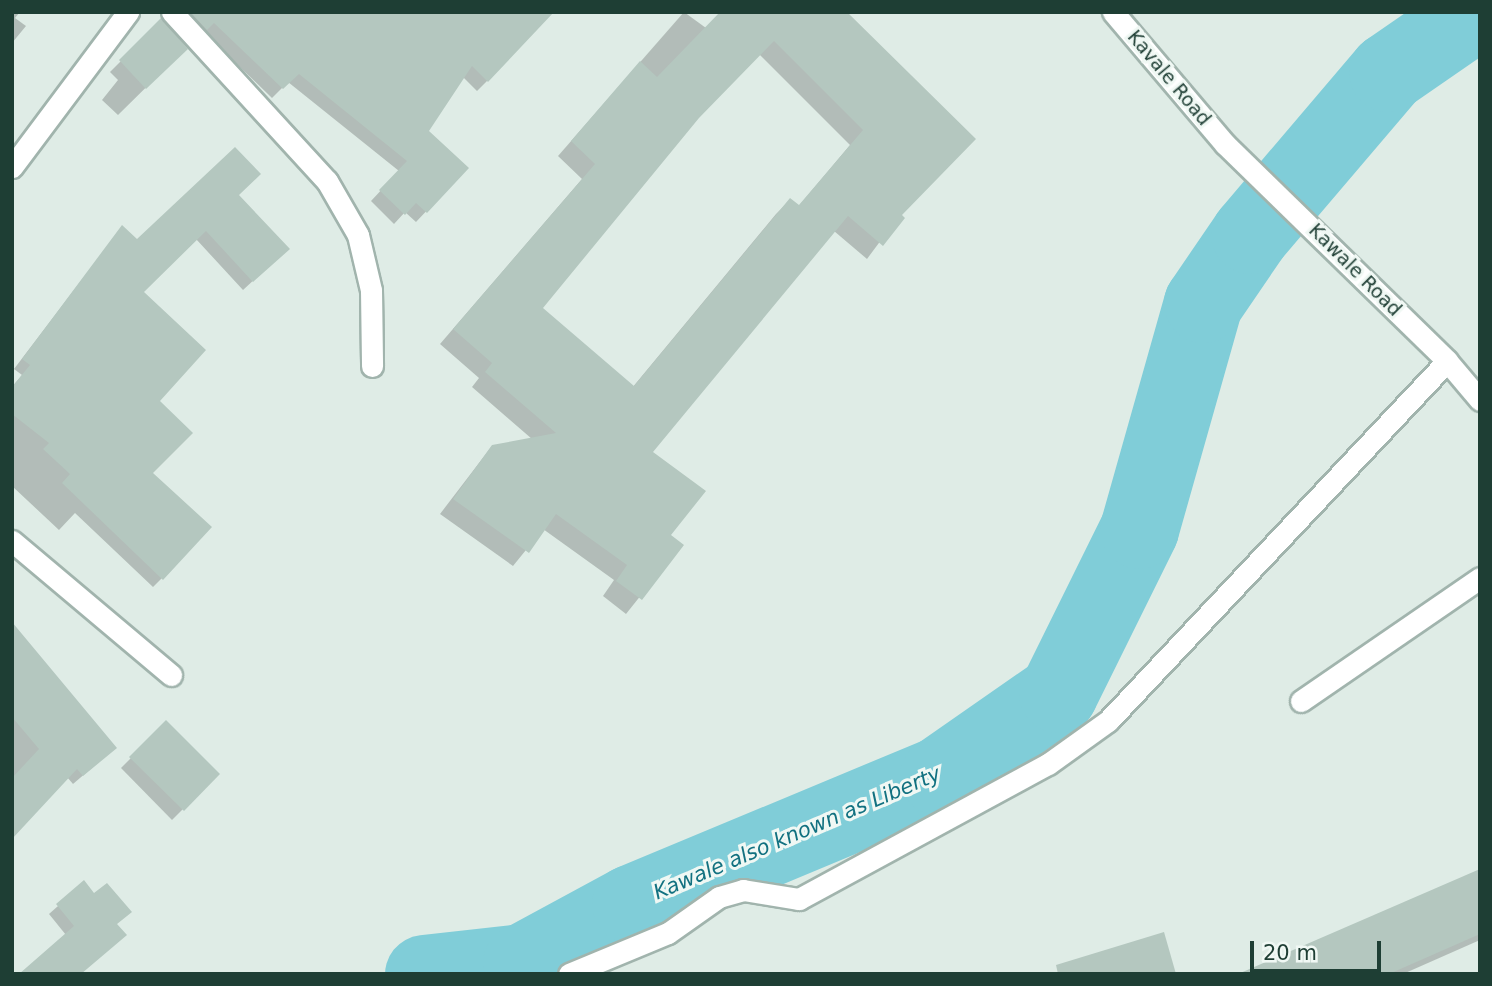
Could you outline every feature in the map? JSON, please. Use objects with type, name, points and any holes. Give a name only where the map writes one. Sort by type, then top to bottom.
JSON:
[{"type":"street","points":[[12,167],[128,12]]},
{"type":"street","points":[[172,12],[327,181],[358,235],[371,290],[372,366]]},
{"type":"street","name":"Kavale Road","points":[[1113,12],[1225,144]]},
{"type":"street","name":"Kawale Road","points":[[1225,144],[1447,361],[1480,400]]},
{"type":"street","points":[[569,974],[668,933],[719,897],[743,890],[799,899],[1048,764],[1108,721],[1447,361]]},
{"type":"street","points":[[12,541],[172,675]]},
{"type":"street","points":[[1301,701],[1480,578]]},
{"type":"building","points":[[190,12],[554,12],[488,82],[472,66],[429,131],[469,168],[427,213],[416,203],[405,215],[379,190],[407,161],[299,74],[283,89],[214,23],[207,30]]},
{"type":"building","points":[[720,12],[847,12],[976,139],[902,215],[905,218],[883,246],[848,216],[653,452],[706,491],[671,535],[684,545],[642,600],[616,581],[627,565],[556,514],[529,553],[453,499],[492,445],[556,433],[485,372],[492,363],[453,329],[595,164],[571,141],[640,61],[657,77]],"holes":[[[774,41],[863,130],[799,205],[790,198],[634,386],[543,308],[699,118]]]},
{"type":"building","points":[[161,18],[188,49],[146,89],[119,60]]},
{"type":"building","points":[[235,147],[261,174],[239,195],[290,249],[253,282],[206,231],[144,292],[206,350],[160,401],[193,433],[153,473],[212,527],[163,580],[62,483],[70,474],[43,449],[49,443],[12,414],[12,387],[30,365],[22,359],[122,225],[137,239]]},
{"type":"building","points":[[12,622],[117,748],[83,776],[77,769],[12,839],[12,778],[39,749],[12,717]]},
{"type":"building","points":[[166,720],[220,774],[184,811],[129,757]]},
{"type":"building","points":[[1480,869],[1480,934],[1389,974],[1238,974]]},
{"type":"building","points":[[84,880],[94,893],[107,883],[132,912],[117,924],[127,935],[81,974],[19,974],[74,926],[56,904]]},
{"type":"building","points":[[1164,932],[1176,974],[1058,974],[1056,965]]},
{"type":"waterway","name":"Kawale also known as Liberty","points":[[424,974],[522,963],[631,904],[939,776],[1058,693],[1139,529],[1203,303],[1250,234],[1388,72],[1475,12]]}]
